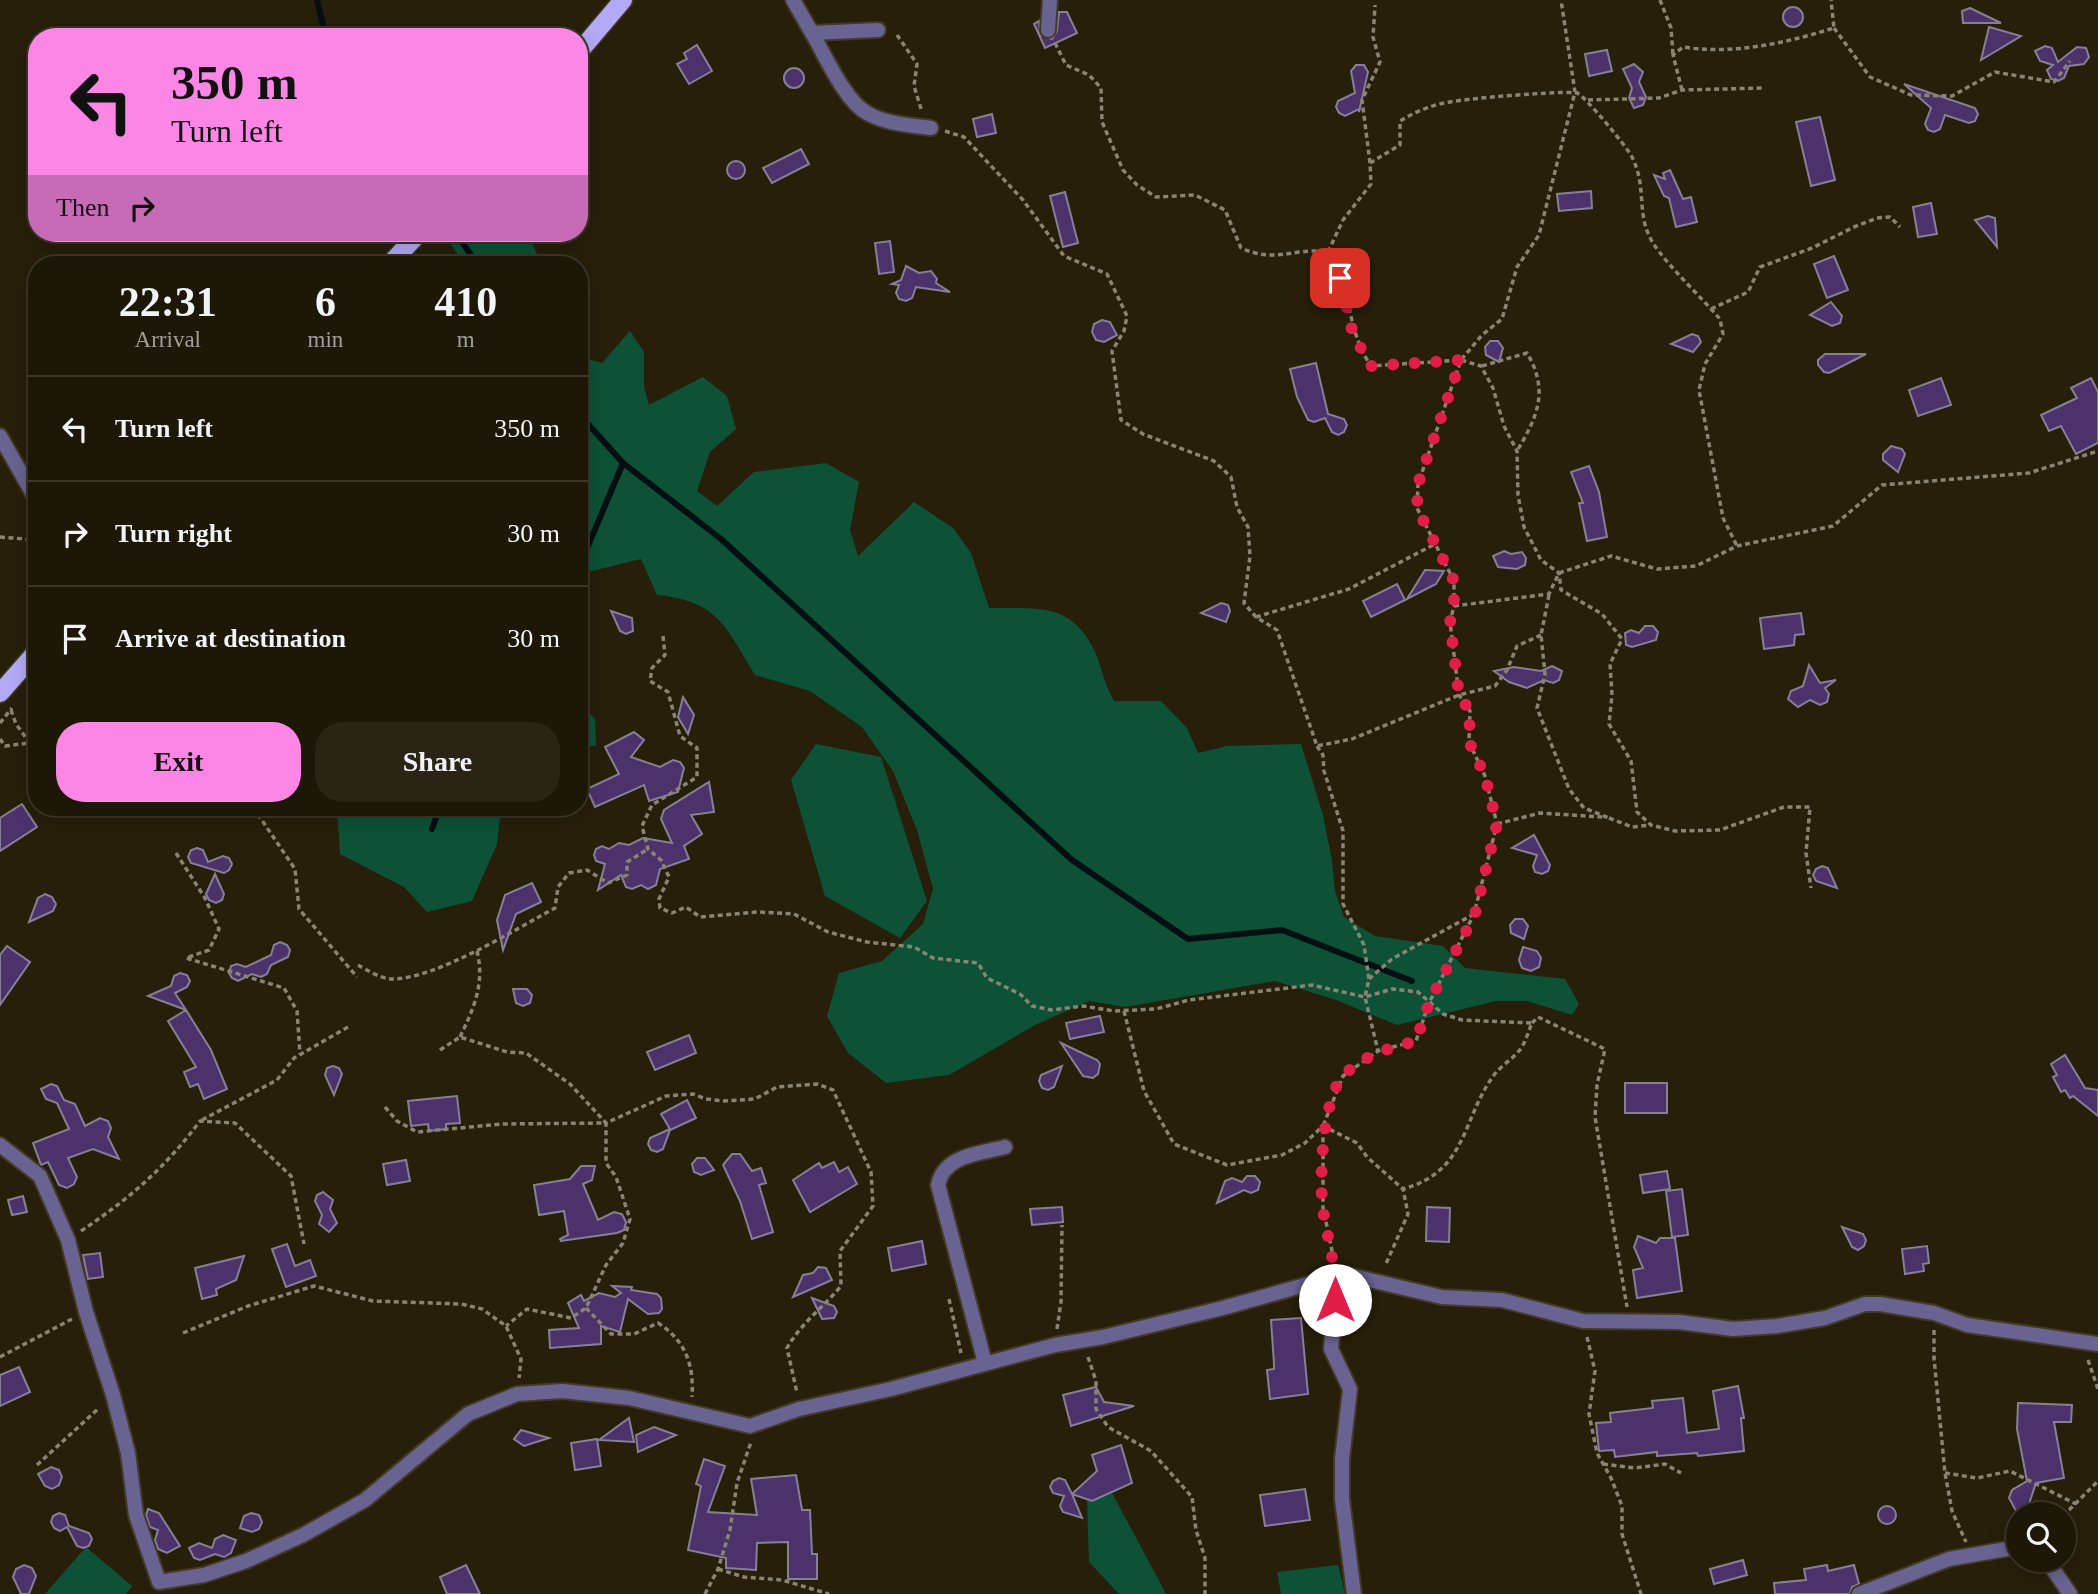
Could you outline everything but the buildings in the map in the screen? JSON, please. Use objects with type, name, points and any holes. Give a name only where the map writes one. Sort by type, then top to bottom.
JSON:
[{"type":"main road","points":[[588,42],[624,0]]},
{"type":"main road","points":[[397,256],[411,242]]},
{"type":"main road","points":[[0,693],[28,661]]},
{"type":"street","points":[[793,0],[839,80],[864,112],[880,119],[931,128]]},
{"type":"street","points":[[1048,30],[1050,0]]},
{"type":"street","points":[[812,33],[878,30]]},
{"type":"street","points":[[0,436],[28,485]]},
{"type":"street","points":[[0,1145],[40,1175],[68,1240],[128,1453],[136,1515],[159,1582],[204,1575],[247,1561],[303,1535],[365,1500],[468,1414],[517,1394],[562,1391],[629,1398],[750,1426],[799,1409],[1055,1345],[1143,1328],[1337,1276],[1365,1278],[1442,1297],[1502,1300],[1583,1321],[1679,1322],[1732,1329],[1777,1326],[1825,1318],[1865,1304],[1934,1313],[1967,1325],[2091,1344]]},
{"type":"street","points":[[985,1363],[937,1185],[940,1174],[953,1161],[1005,1147]]},
{"type":"street","points":[[1337,1276],[1331,1349],[1350,1390],[1342,1459],[1342,1499],[1354,1594]]},
{"type":"street","points":[[1859,1594],[1949,1559],[2006,1549]]},
{"type":"street","points":[[2055,1572],[2070,1594]]},
{"type":"path","points":[[1337,1276],[1323,1208],[1324,1126],[1343,1076],[1378,1051],[1416,1041],[1429,1003],[1475,914],[1497,824],[1485,776],[1469,742],[1470,711],[1459,695],[1450,622],[1454,607],[1454,581],[1417,508],[1418,484],[1461,360],[1502,318],[1517,267],[1539,236],[1575,92],[1562,0]]},
{"type":"path","points":[[1660,0],[1671,28],[1673,55],[1682,90]]},
{"type":"path","points":[[1831,0],[1834,29],[1870,77],[1911,94],[1952,96],[1995,72],[2054,82],[2070,61]]},
{"type":"path","points":[[1328,252],[1343,220],[1371,184],[1362,100],[1380,62],[1372,29],[1374,5]]},
{"type":"path","points":[[1673,55],[1683,47],[1706,51],[1766,45],[1834,29]]},
{"type":"path","points":[[1048,30],[1066,65],[1089,75],[1101,88],[1102,122],[1124,170],[1137,185],[1156,197],[1195,195],[1225,209],[1241,248],[1260,257],[1282,256],[1310,249],[1328,252],[1335,262],[1346,295],[1353,334],[1371,366],[1461,360],[1481,366],[1527,353],[1536,369],[1541,388],[1536,409],[1517,451],[1518,495],[1524,527],[1541,560],[1559,573],[1561,590],[1602,614],[1622,639],[1610,664],[1612,695],[1609,724],[1631,761],[1637,812],[1651,825]]},
{"type":"path","points":[[897,34],[917,64],[914,86],[931,128],[964,136],[1023,200],[1064,256],[1107,274],[1127,316],[1124,331],[1112,351],[1121,420],[1143,434],[1214,461],[1231,477],[1237,507],[1248,527],[1250,556],[1244,603],[1256,617],[1276,630],[1317,746],[1324,755],[1324,771],[1343,831],[1343,904],[1364,945],[1369,979],[1364,997],[1378,1051]]},
{"type":"path","points":[[1588,100],[1659,98],[1682,90],[1764,88]]},
{"type":"path","points":[[1370,163],[1400,145],[1400,121],[1443,103],[1575,92],[1588,100],[1631,155],[1643,187],[1642,219],[1654,244],[1720,319],[1723,334],[1704,363],[1699,390],[1723,519],[1737,546]]},
{"type":"path","points":[[1711,309],[1748,292],[1760,267],[1812,248],[1877,218],[1890,217],[1900,227]]},
{"type":"path","points":[[1481,366],[1493,388],[1504,426],[1517,451]]},
{"type":"path","points":[[1811,888],[1806,853],[1810,807],[1784,807],[1720,831],[1675,831],[1651,825],[1632,827],[1584,808],[1569,789],[1537,708],[1545,674],[1541,635],[1549,594],[1559,573],[1611,556],[1657,569],[1696,566],[1737,546],[1833,526],[1882,485],[2029,473],[2098,451]]},
{"type":"path","points":[[0,537],[28,539]]},
{"type":"path","points":[[1256,617],[1349,589],[1435,544]]},
{"type":"path","points":[[1454,607],[1549,594]]},
{"type":"path","points":[[1317,746],[1352,739],[1459,695],[1495,686],[1507,670],[1517,646],[1541,635]]},
{"type":"path","points":[[663,636],[665,655],[652,668],[650,681],[667,692],[680,736],[697,748],[699,764],[697,777],[652,805],[642,827],[648,849],[661,860],[669,877],[659,899],[660,908],[672,913],[686,907],[700,917],[758,912],[794,914],[828,932],[867,942],[914,947],[933,958],[978,963],[987,978],[1020,994],[1032,1006],[1052,1010],[1083,1006],[1124,1011],[1156,1009],[1189,1000],[1312,985],[1364,997],[1392,989],[1418,992],[1443,1014],[1462,1020],[1532,1023]]},
{"type":"path","points":[[11,710],[16,724],[28,740]]},
{"type":"path","points":[[0,739],[5,746],[28,743]]},
{"type":"path","points":[[1497,824],[1540,813],[1609,818]]},
{"type":"path","points":[[259,816],[295,869],[299,909],[357,977]]},
{"type":"path","points":[[358,965],[391,979],[417,974],[477,951],[555,908],[558,887],[569,873],[586,870],[608,883],[627,875],[627,862],[648,849]]},
{"type":"path","points":[[176,853],[205,898],[219,929],[209,950],[186,958],[284,988],[297,1011],[300,1054]]},
{"type":"path","points":[[1369,979],[1392,960],[1475,914]]},
{"type":"path","points":[[440,1049],[460,1037],[472,1012],[482,975],[477,951]]},
{"type":"path","points":[[1124,1011],[1144,1091],[1174,1143],[1227,1165],[1282,1155],[1305,1143],[1324,1126]]},
{"type":"path","points":[[1403,1189],[1427,1182],[1455,1153],[1484,1092],[1495,1074],[1520,1051],[1532,1023],[1538,1017],[1605,1049],[1597,1085],[1595,1117],[1629,1321]]},
{"type":"path","points":[[68,1240],[112,1211],[170,1161],[200,1121],[277,1080],[300,1054],[348,1027]]},
{"type":"path","points":[[460,1037],[507,1052],[526,1053],[570,1084],[606,1123],[606,1163],[616,1177],[630,1219],[623,1243],[606,1265],[586,1308],[571,1318],[527,1309],[506,1326]]},
{"type":"path","points":[[384,1107],[397,1121],[417,1132],[502,1124],[606,1123],[666,1096],[693,1094],[723,1101],[755,1099],[777,1087],[817,1084],[833,1090],[871,1172],[873,1206],[840,1251],[841,1286],[819,1313],[800,1326],[787,1348],[796,1379],[799,1409]]},
{"type":"path","points":[[200,1121],[235,1123],[290,1176],[304,1244]]},
{"type":"path","points":[[1324,1126],[1357,1143],[1367,1157],[1403,1189],[1408,1214],[1396,1244],[1385,1266],[1365,1278]]},
{"type":"path","points":[[1055,1345],[1061,1302],[1062,1226]]},
{"type":"path","points":[[183,1333],[248,1306],[314,1286],[373,1301],[461,1304],[482,1309],[506,1326],[521,1359],[517,1394]]},
{"type":"path","points":[[948,1297],[965,1369]]},
{"type":"path","points":[[586,1308],[611,1335],[634,1334],[659,1323],[674,1333],[686,1352],[693,1374],[691,1411]]},
{"type":"path","points":[[0,1357],[86,1311]]},
{"type":"path","points":[[1934,1313],[1934,1358],[1945,1473],[1952,1511],[1973,1553]]},
{"type":"path","points":[[1583,1321],[1595,1371],[1590,1414],[1597,1453],[1622,1506],[1622,1534],[1642,1594]]},
{"type":"path","points":[[2091,1344],[2098,1389]]},
{"type":"path","points":[[1087,1353],[1096,1381],[1096,1409],[1108,1427],[1151,1451],[1192,1497],[1205,1558],[1205,1594]]},
{"type":"path","points":[[37,1465],[113,1395]]},
{"type":"path","points":[[705,1594],[718,1569],[730,1530],[737,1483],[751,1446],[750,1426]]},
{"type":"path","points":[[1603,1464],[1635,1468],[1665,1464],[1681,1473]]},
{"type":"path","points":[[1945,1473],[1977,1478],[2010,1471],[2072,1502]]},
{"type":"path","points":[[2076,1504],[2098,1481]]},
{"type":"path","points":[[718,1569],[744,1577],[782,1580],[829,1594]]},
{"type":"green space","points":[[450,242],[531,242],[538,256],[459,256]]},
{"type":"green space","points":[[630,331],[644,352],[644,387],[649,405],[703,377],[727,396],[736,429],[710,452],[697,491],[717,506],[754,472],[826,463],[859,482],[850,530],[858,556],[914,502],[953,528],[971,553],[989,608],[1048,610],[1061,614],[1083,631],[1095,652],[1114,701],[1161,701],[1187,728],[1198,753],[1227,746],[1301,744],[1323,815],[1335,891],[1344,917],[1375,936],[1443,946],[1465,968],[1565,979],[1579,1004],[1572,1015],[1527,1001],[1496,1001],[1397,1025],[1336,1000],[1275,981],[1125,1007],[1089,1001],[1035,1025],[949,1075],[886,1083],[848,1053],[827,1016],[839,973],[882,961],[923,924],[933,889],[917,830],[893,771],[862,727],[810,691],[755,675],[727,630],[707,610],[678,598],[657,595],[641,559],[588,572],[588,359],[602,363]]},
{"type":"green space","points":[[588,712],[595,719],[596,746],[588,746]]},
{"type":"green space","points":[[816,744],[881,757],[927,901],[900,938],[825,896],[791,780]]},
{"type":"green space","points":[[338,816],[500,816],[497,844],[472,901],[427,912],[404,887],[340,854]]},
{"type":"green space","points":[[1112,1493],[1165,1594],[1119,1594],[1089,1562],[1087,1501]]},
{"type":"green space","points":[[86,1547],[132,1586],[126,1594],[45,1594]]},
{"type":"green space","points":[[1338,1565],[1345,1594],[1281,1594],[1277,1572]]},
{"type":"waterway","points":[[317,0],[324,28]]},
{"type":"waterway","points":[[462,242],[472,256]]},
{"type":"waterway","points":[[588,424],[623,463],[721,539],[1072,860],[1188,939],[1282,930],[1412,981]]},
{"type":"waterway","points":[[588,546],[623,463]]},
{"type":"waterway","points":[[432,829],[437,816]]},
{"type":"route","points":[[1335,1300],[1337,1276],[1323,1208],[1324,1126],[1343,1076],[1378,1051],[1416,1041],[1429,1003],[1475,914],[1497,824],[1485,776],[1469,742],[1470,711],[1459,695],[1450,622],[1454,607],[1454,581],[1417,508],[1418,484],[1461,360],[1404,366],[1371,366],[1353,334],[1340,278]]}]
